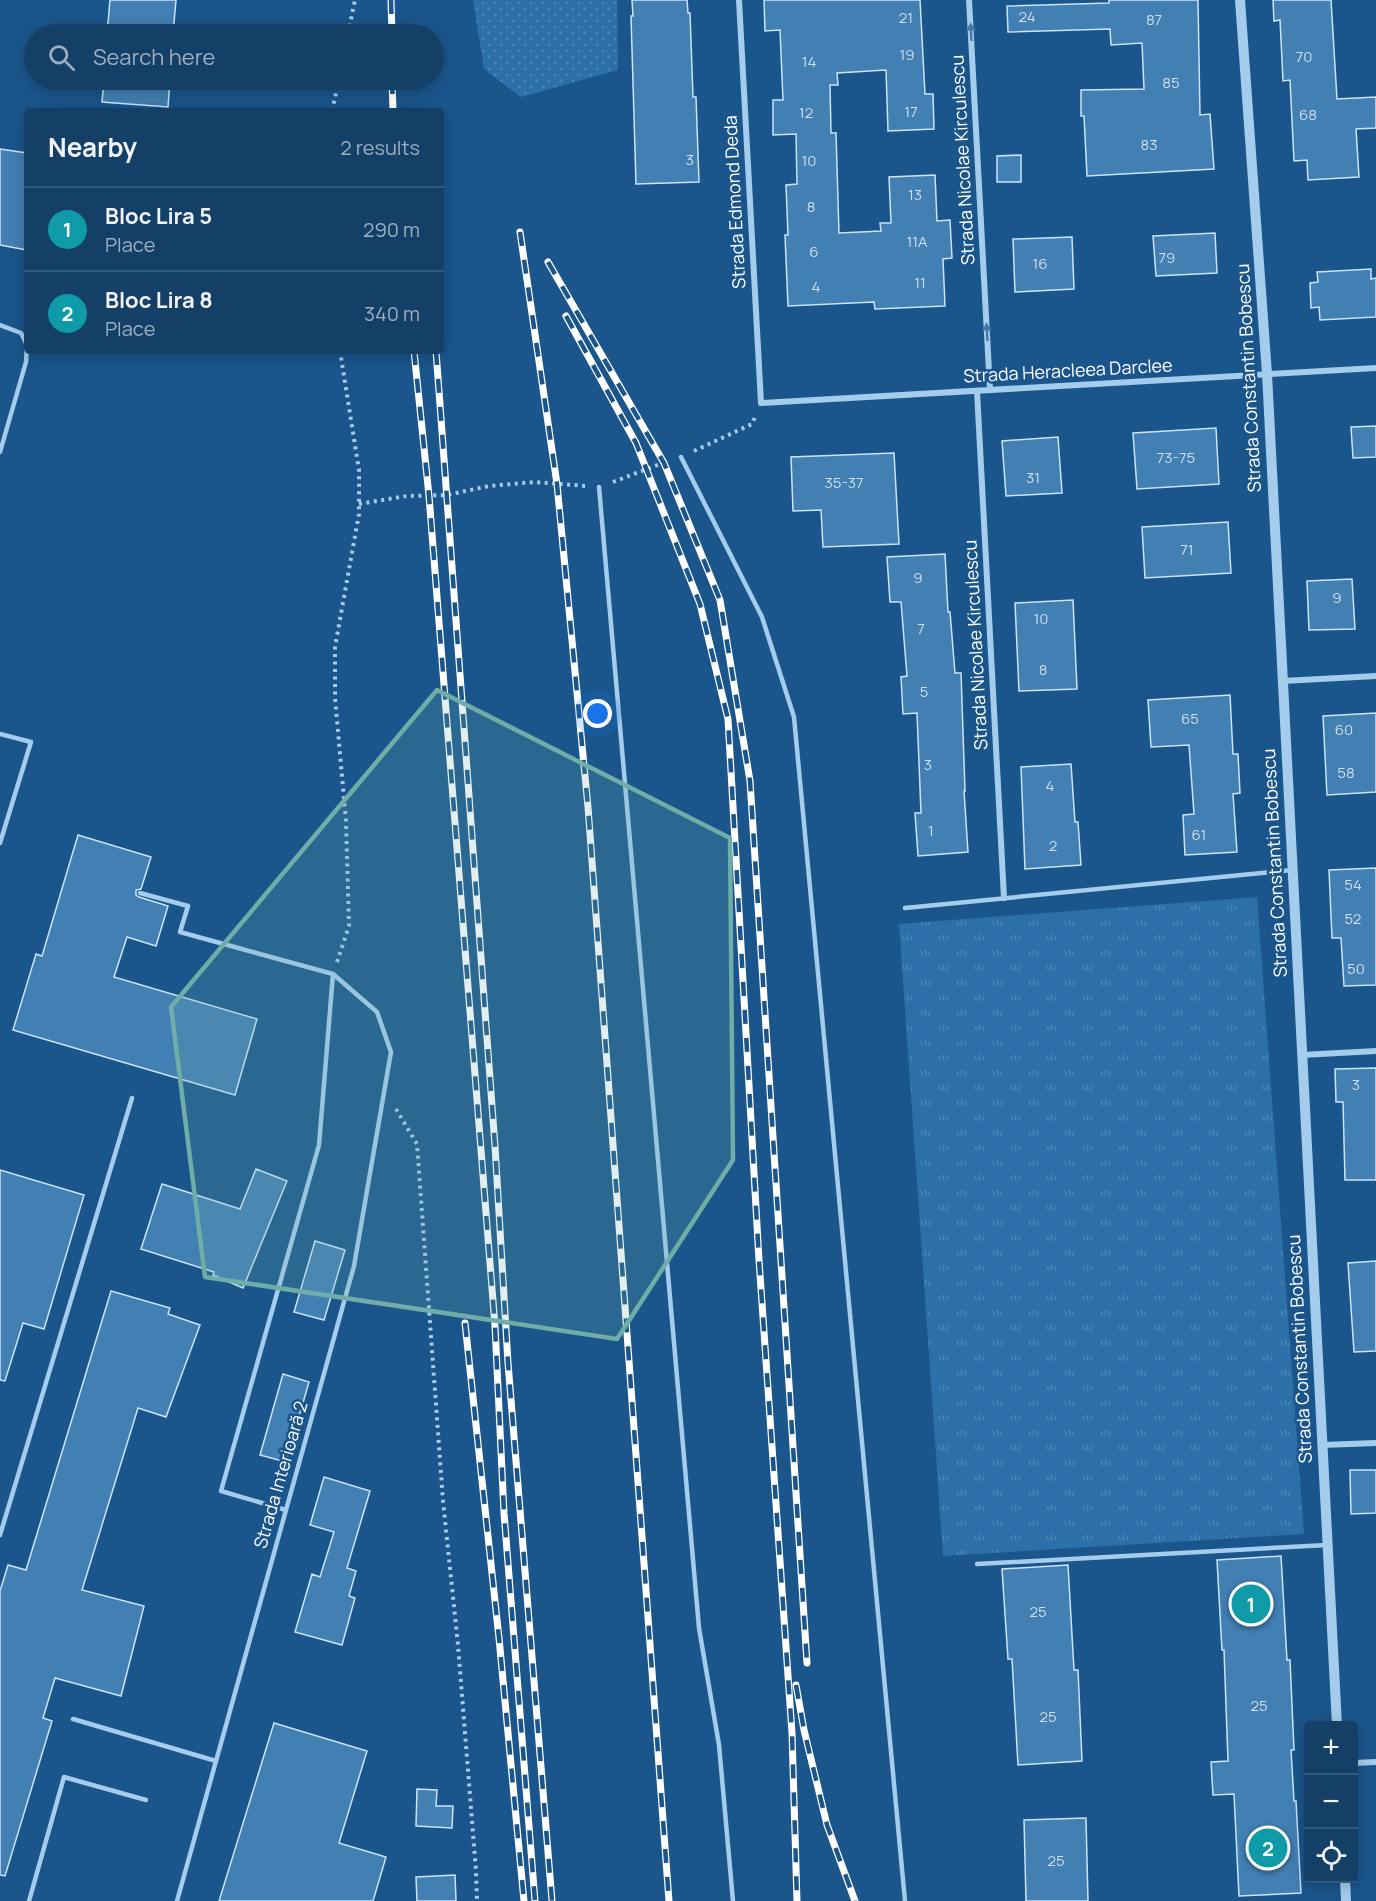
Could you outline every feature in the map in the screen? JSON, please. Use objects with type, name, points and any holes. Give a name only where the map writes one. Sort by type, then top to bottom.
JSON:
[{"type":"street","name":"Strada Edmond Deda","points":[[739,0],[761,403]]},
{"type":"street","name":"Strada Nicolae Kirculescu","points":[[969,0],[990,390]]},
{"type":"street","name":"Strada Constantin Bobescu","points":[[1240,0],[1267,374],[1337,1721]]},
{"type":"street","name":"Strada Heracleea Darclee","points":[[761,403],[1376,368]]},
{"type":"street","name":"Strada Nicolae Kirculescu","points":[[977,391],[1004,898]]},
{"type":"street","points":[[1283,681],[1376,676]]},
{"type":"street","points":[[1302,1055],[1376,1051]]},
{"type":"street","points":[[1322,1445],[1376,1443]]},
{"type":"street","points":[[1358,1763],[1376,1762]]},
{"type":"street","points":[[1345,1883],[1346,1901]]},
{"type":"lane","points":[[0,325],[21,333],[24,339]]},
{"type":"lane","points":[[0,452],[26,354]]},
{"type":"lane","points":[[681,457],[762,616],[794,717],[905,1901]]},
{"type":"lane","points":[[599,487],[699,1628],[719,1744],[733,1901]]},
{"type":"lane","points":[[0,734],[31,742],[0,843]]},
{"type":"lane","points":[[905,908],[1292,870]]},
{"type":"lane","points":[[140,893],[188,906],[180,932],[333,974],[319,1145],[221,1491],[286,1510]]},
{"type":"lane","name":"Strada Interioară 2","points":[[177,1901],[354,1266],[391,1052],[377,1012],[333,974]]},
{"type":"lane","points":[[0,1535],[132,1098]]},
{"type":"lane","points":[[977,1564],[1327,1545]]},
{"type":"lane","points":[[74,1719],[216,1761]]},
{"type":"lane","points":[[29,1901],[64,1777],[146,1800]]},
{"type":"path","points":[[350,24],[355,0]]},
{"type":"path","points":[[333,108],[337,90]]},
{"type":"path","points":[[333,974],[349,926],[346,820],[335,698],[335,647],[359,514],[359,470],[340,354]]},
{"type":"path","points":[[359,504],[406,496],[447,495],[489,486],[535,482],[599,487]]},
{"type":"path","points":[[384,1089],[417,1144],[442,1501],[458,1645],[477,1901]]},
{"type":"highlighted area","points":[[437,690],[730,838],[733,1160],[617,1339],[205,1277],[171,1007]]},
{"type":"green space","points":[[473,0],[617,0],[618,70],[521,97],[484,69]]},
{"type":"green space","points":[[1257,897],[1304,1534],[943,1556],[899,924]]},
{"type":"building","points":[[110,0],[176,0],[174,24],[108,24]]},
{"type":"building","points":[[632,0],[687,0],[688,13],[690,13],[693,97],[696,97],[699,182],[636,184]]},
{"type":"building","points":[[764,0],[920,0],[925,94],[933,94],[934,129],[888,131],[886,70],[837,73],[838,85],[830,85],[831,133],[836,133],[839,233],[881,231],[880,223],[891,223],[889,177],[935,175],[937,221],[950,220],[952,258],[943,259],[945,306],[875,309],[874,302],[788,306],[785,235],[788,235],[786,185],[797,184],[796,134],[773,135],[773,100],[783,100],[780,30],[765,31]]},
{"type":"building","points":[[1109,0],[1198,0],[1200,115],[1210,114],[1214,169],[1087,176],[1084,116],[1081,116],[1081,90],[1144,89],[1142,43],[1111,45],[1110,29],[1008,32],[1007,6],[1109,3]]},
{"type":"building","points":[[1273,0],[1331,0],[1337,99],[1376,97],[1376,128],[1356,129],[1359,177],[1308,180],[1307,160],[1294,161],[1290,80],[1283,81],[1280,20],[1274,21]]},
{"type":"building","points":[[103,90],[169,90],[168,107],[102,102]]},
{"type":"building","points":[[0,149],[24,153],[24,249],[0,245]]},
{"type":"building","points":[[1021,155],[1021,182],[997,182],[997,156]]},
{"type":"building","points":[[1215,233],[1217,273],[1156,276],[1153,236]]},
{"type":"building","points":[[1072,237],[1074,289],[1015,292],[1013,239]]},
{"type":"building","points":[[1371,269],[1371,279],[1376,278],[1376,317],[1320,320],[1319,307],[1311,308],[1310,283],[1318,282],[1317,272]]},
{"type":"building","points":[[1376,426],[1376,457],[1353,458],[1351,427]]},
{"type":"building","points":[[1216,428],[1219,484],[1137,489],[1133,433]]},
{"type":"building","points":[[1058,437],[1062,493],[1006,496],[1002,441]]},
{"type":"building","points":[[894,453],[899,544],[823,547],[821,510],[793,511],[791,457]]},
{"type":"building","points":[[1228,522],[1231,573],[1145,578],[1142,527]]},
{"type":"building","points":[[945,554],[948,612],[950,612],[955,673],[961,673],[968,852],[918,856],[915,813],[921,813],[917,713],[903,714],[901,677],[907,676],[901,602],[890,602],[887,557]]},
{"type":"building","points":[[1352,579],[1355,629],[1309,630],[1307,581]]},
{"type":"building","points":[[1073,600],[1077,689],[1019,691],[1015,603]]},
{"type":"building","points":[[1230,695],[1233,754],[1238,754],[1240,793],[1233,794],[1237,852],[1185,855],[1183,815],[1194,814],[1189,745],[1151,747],[1148,700]]},
{"type":"building","points":[[1376,713],[1376,792],[1327,795],[1323,716]]},
{"type":"building","points":[[1071,764],[1081,865],[1025,869],[1021,767]]},
{"type":"building","points":[[78,835],[151,857],[141,889],[136,890],[136,895],[168,906],[156,946],[127,937],[114,977],[257,1019],[235,1095],[13,1030],[36,954],[42,956]]},
{"type":"building","points":[[1376,868],[1376,985],[1344,986],[1341,938],[1332,938],[1329,870]]},
{"type":"building","points":[[1376,1068],[1376,1180],[1345,1180],[1343,1102],[1336,1102],[1335,1069]]},
{"type":"building","points":[[256,1169],[287,1181],[243,1288],[213,1275],[214,1272],[141,1249],[162,1184],[240,1209]]},
{"type":"building","points":[[0,1170],[84,1195],[44,1329],[23,1323],[5,1381],[0,1380]]},
{"type":"building","points":[[315,1241],[345,1250],[324,1320],[294,1312]]},
{"type":"building","points":[[1376,1261],[1376,1351],[1354,1352],[1348,1263]]},
{"type":"building","points":[[111,1291],[170,1308],[168,1314],[200,1325],[166,1417],[138,1408],[82,1590],[144,1606],[121,1696],[55,1678],[43,1718],[52,1721],[5,1876],[0,1875],[0,1591],[8,1565],[26,1570]]},
{"type":"building","points":[[283,1374],[309,1382],[286,1462],[260,1455]]},
{"type":"building","points":[[1350,1470],[1376,1470],[1376,1513],[1351,1514]]},
{"type":"building","points":[[324,1477],[370,1491],[347,1568],[356,1571],[349,1596],[355,1598],[342,1645],[295,1632],[312,1574],[320,1577],[334,1532],[310,1525]]},
{"type":"building","points":[[1281,1556],[1287,1660],[1290,1660],[1294,1750],[1291,1750],[1301,1893],[1239,1896],[1234,1794],[1213,1795],[1211,1762],[1228,1761],[1224,1650],[1222,1650],[1217,1560]]},
{"type":"building","points":[[1068,1565],[1074,1670],[1078,1670],[1082,1761],[1018,1765],[1012,1659],[1008,1659],[1002,1569]]},
{"type":"building","points":[[274,1723],[367,1751],[339,1843],[386,1857],[373,1901],[219,1901]]},
{"type":"building","points":[[417,1789],[437,1790],[436,1806],[453,1806],[452,1828],[416,1826]]},
{"type":"building","points":[[1086,1818],[1088,1901],[1026,1901],[1024,1820]]},
{"type":"building","points":[[455,1875],[456,1901],[417,1901],[416,1877]]},
{"type":"railway","points":[[391,0],[392,24]]},
{"type":"railway","points":[[392,90],[393,108]]},
{"type":"railway","points":[[520,232],[557,484],[588,807],[669,1901]]},
{"type":"railway","points":[[548,262],[664,463],[720,600],[750,781],[807,1663]]},
{"type":"railway","points":[[566,316],[636,443],[700,604],[728,719],[759,1260],[792,1733],[797,1901]]},
{"type":"railway","points":[[414,354],[429,496],[495,1326],[504,1513],[535,1901]]},
{"type":"railway","points":[[436,354],[495,1146],[508,1363],[552,1901]]},
{"type":"railway","points":[[465,1323],[499,1638],[524,1901]]},
{"type":"railway","points":[[796,1685],[804,1730],[827,1825],[855,1901]]},
{"type":"place","name":"Bloc Lira 5","points":[[1251,1604]]},
{"type":"place","name":"Bloc Lira 8","points":[[1268,1848]]}]
